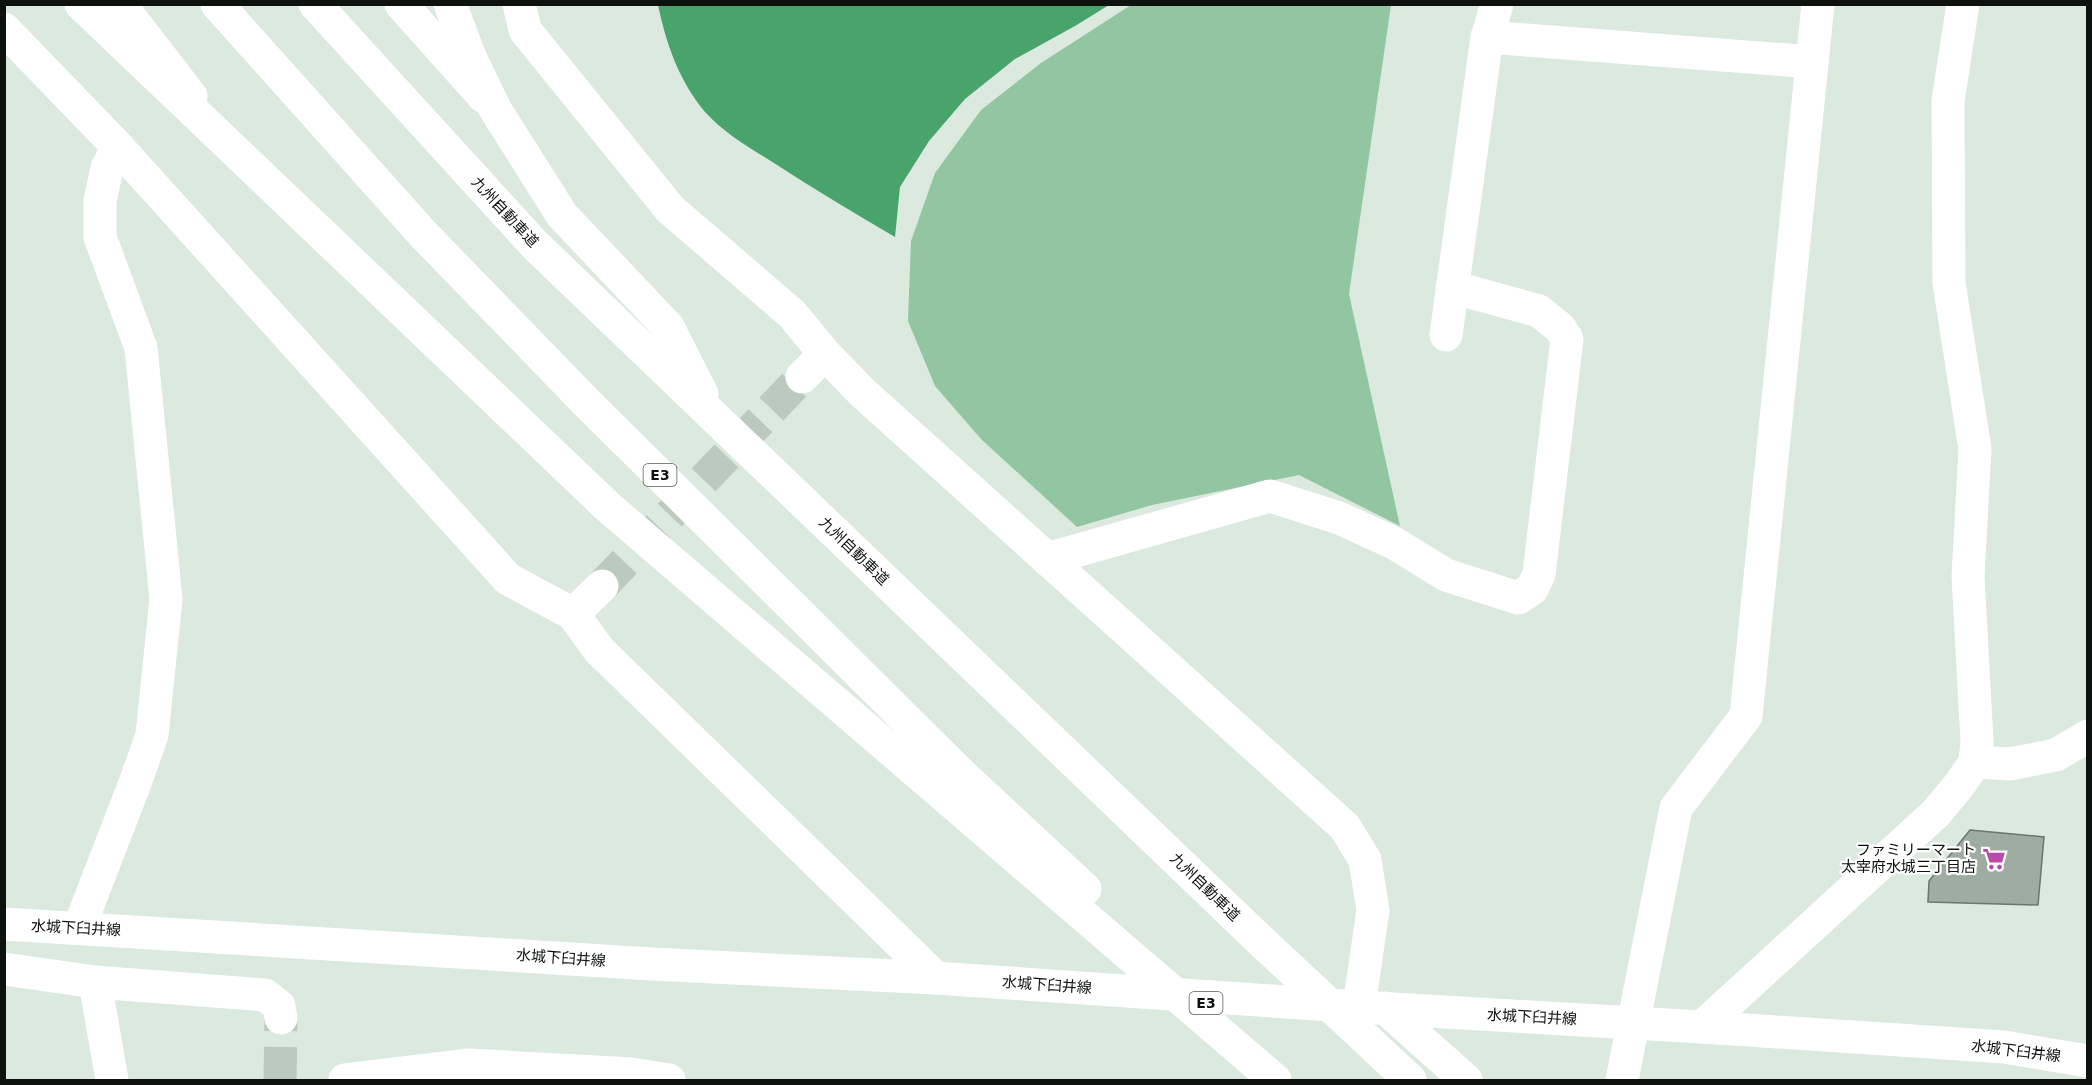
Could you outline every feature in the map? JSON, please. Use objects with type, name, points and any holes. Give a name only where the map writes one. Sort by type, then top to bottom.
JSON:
[{"type":"main road","points":[[81,4],[606,506],[1115,930],[1275,1080]]},
{"type":"main road","points":[[120,4],[232,149]]},
{"type":"main road","name":"E3","points":[[216,4],[423,234],[586,402],[1115,930],[1290,1080]]},
{"type":"main road","name":"九州自動車道","points":[[315,4],[535,245],[1261,941],[1410,1080]]},
{"type":"main road","points":[[401,4],[495,109]]},
{"type":"main road","points":[[450,4],[470,57],[495,109],[562,215],[668,327],[713,416]]},
{"type":"main road","points":[[519,4],[525,30],[670,209],[792,314],[825,354],[863,393],[1345,827],[1365,860],[1373,910],[1372,1008],[1466,1080]]},
{"type":"main road","points":[[1446,335],[1487,37],[1497,4]]},
{"type":"main road","points":[[1622,1080],[1676,808],[1746,716],[1818,4]]},
{"type":"main road","points":[[1702,1027],[1936,813],[1975,762],[1977,741],[1968,576],[1975,449],[1949,283],[1948,101],[1963,4]]},
{"type":"main road","points":[[4,29],[118,147],[508,579],[573,614],[598,650],[936,978]]},
{"type":"main road","points":[[1487,37],[1812,62]]},
{"type":"main road","points":[[79,928],[152,735],[166,599],[141,348],[100,237],[100,201],[107,168],[118,147]]},
{"type":"main road","points":[[1047,559],[1270,496],[1339,518],[1394,543],[1446,575],[1518,598],[1532,589],[1539,573],[1567,339],[1560,328],[1539,311],[1452,287]]},
{"type":"main road","points":[[802,377],[825,354]]},
{"type":"main road","points":[[573,614],[602,586]]},
{"type":"main road","points":[[1975,762],[2010,764],[2055,755],[2088,736]]},
{"type":"main road","name":"水城下臼井線","points":[[4,924],[652,964],[936,978],[1372,1008],[1702,1027],[2004,1047],[2088,1061]]},
{"type":"main road","points":[[4,969],[95,982],[266,995],[279,1006],[281,1018]]},
{"type":"main road","points":[[95,982],[112,1080]]},
{"type":"main road","points":[[345,1080],[469,1065],[632,1074],[669,1080]]},
{"type":"shaded area","points":[[658,4],[1109,5],[1015,59],[965,99],[929,141],[900,187],[895,237],[747,146],[713,120],[696,100],[681,75],[665,33]]},
{"type":"shaded area","points":[[1131,5],[1391,5],[1349,294],[1400,526],[1299,475],[1152,505],[1077,527],[981,439],[935,386],[908,321],[911,241],[935,173],[981,110],[1041,63]]},
{"type":"building","name":"ファミリーマート 太宰府水城三丁目店","points":[[1970,830],[2044,837],[2038,905],[1928,902],[1929,881]]},
{"type":"tunnel","points":[[602,586],[802,377]]},
{"type":"tunnel","points":[[280,1080],[281,1018]]},
{"type":"place","name":"ファミリーマート 太宰府水城三丁目店","points":[[1994,859]]}]
